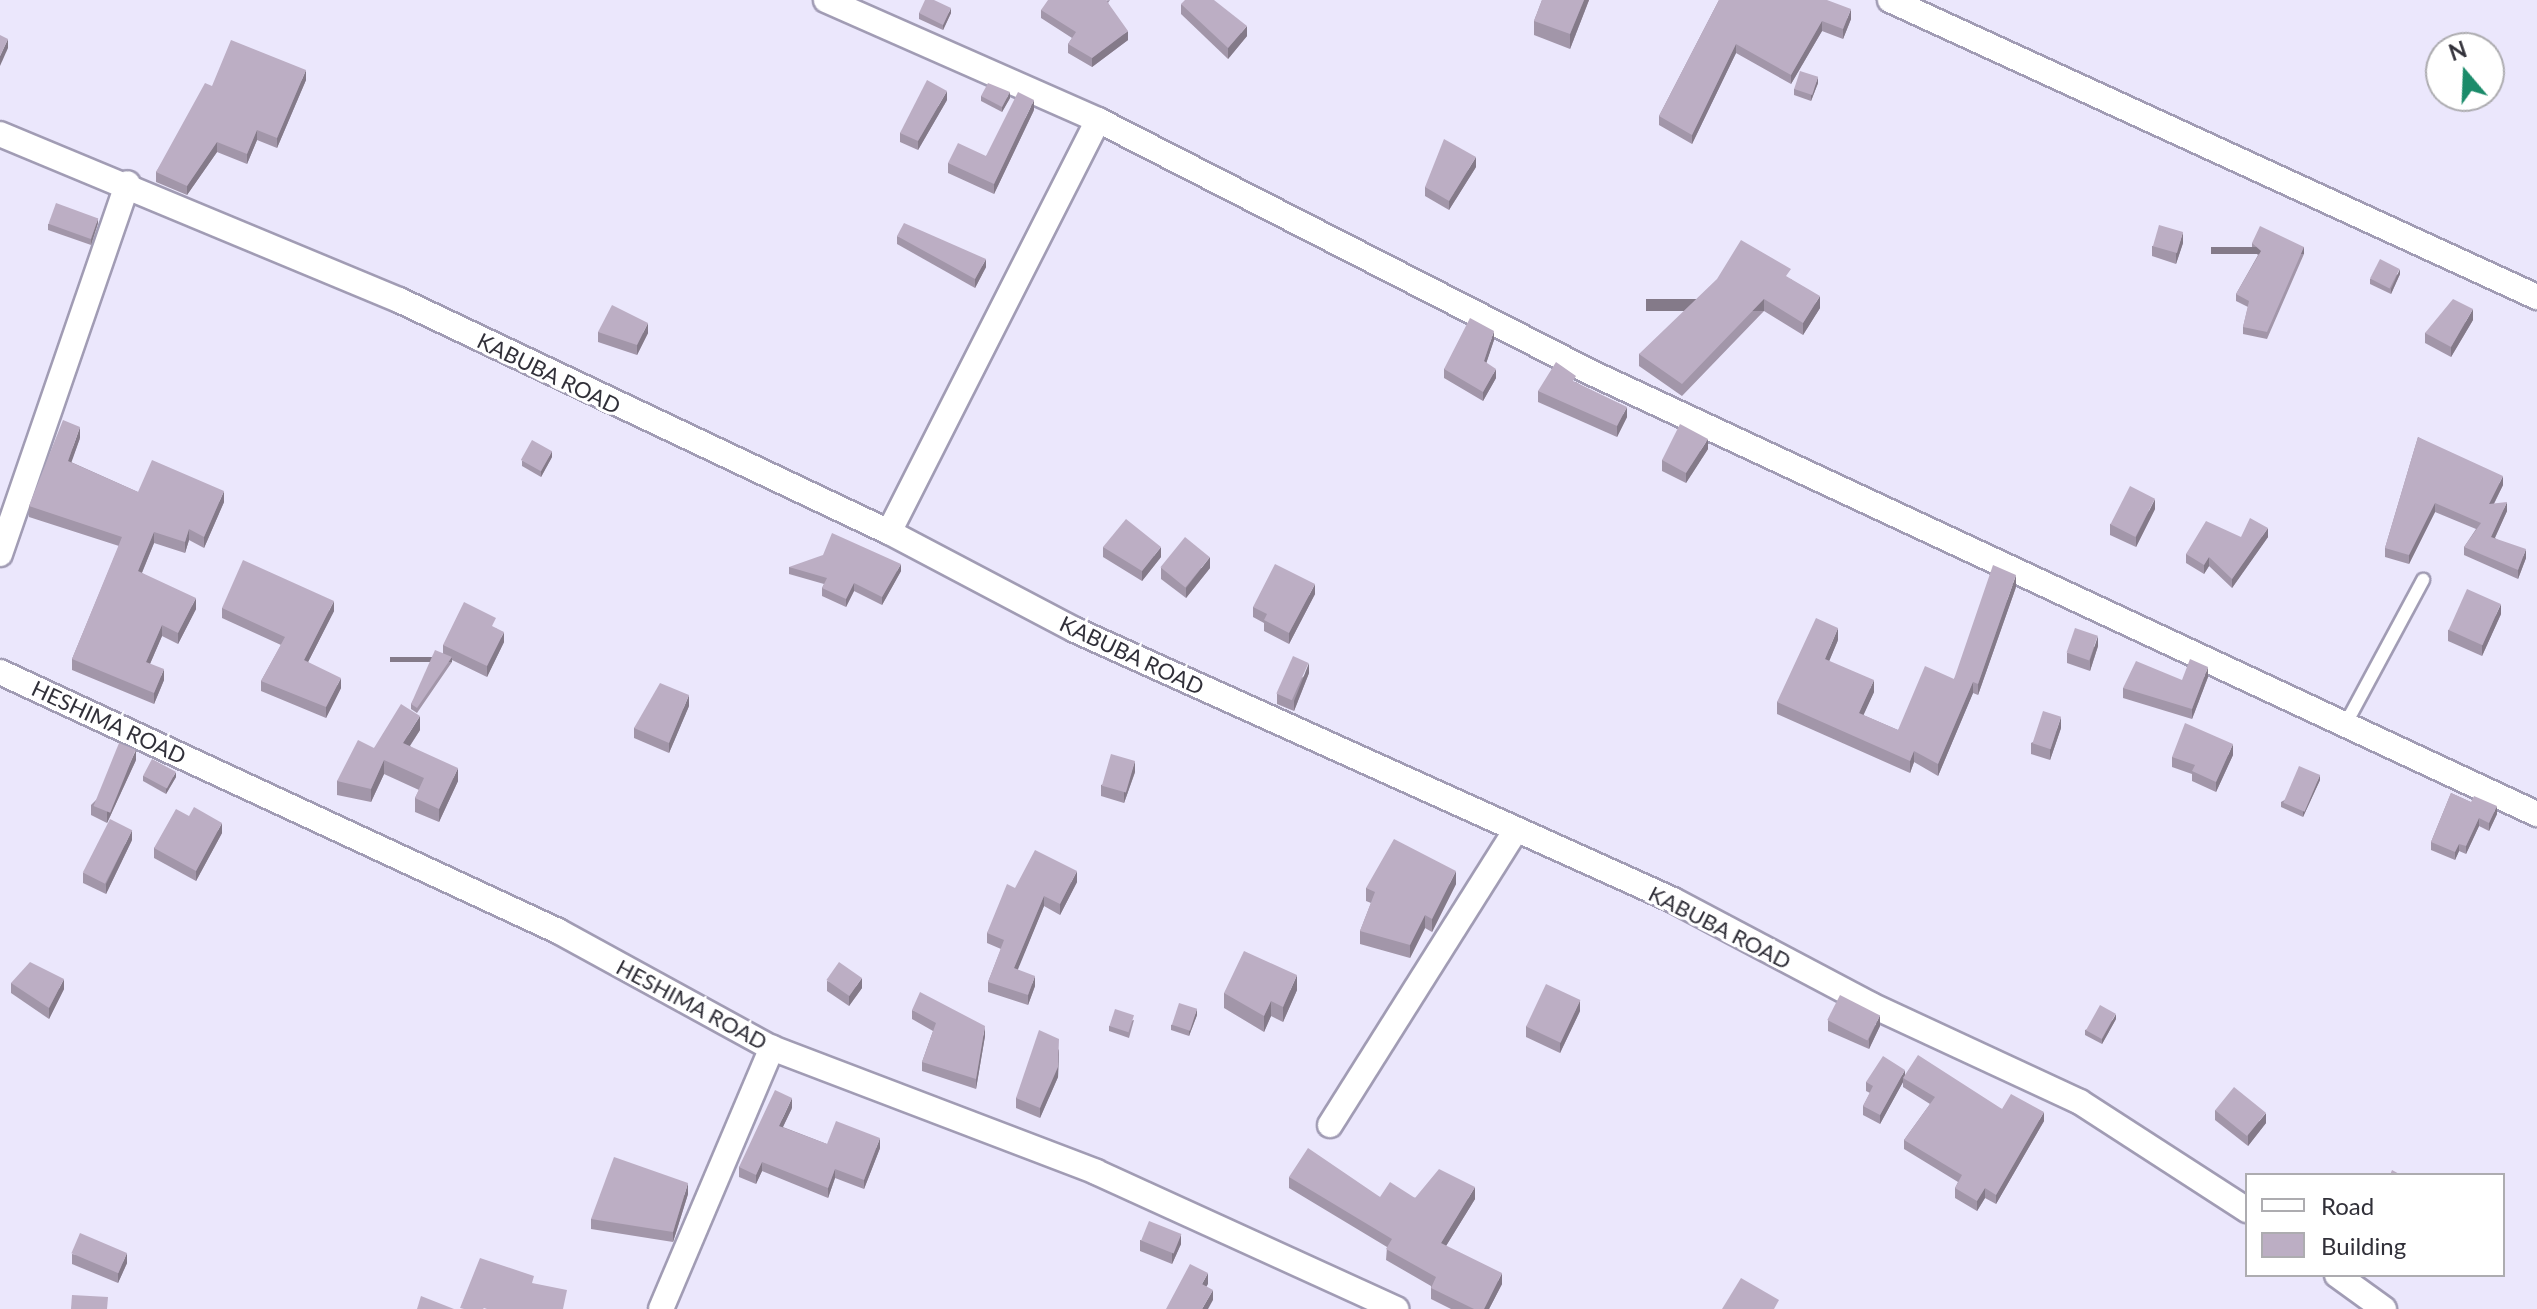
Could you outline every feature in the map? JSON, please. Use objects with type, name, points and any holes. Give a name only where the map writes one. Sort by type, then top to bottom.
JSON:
[{"type":"street","points":[[826,0],[1098,120],[1592,373],[2537,814]]},
{"type":"street","points":[[1890,0],[2537,297]]},
{"type":"street","points":[[889,532],[1098,120]]},
{"type":"street","name":"KABUBA ROAD","points":[[0,134],[128,183],[399,300],[889,532],[1075,630],[1516,830],[2080,1102],[2245,1209]]},
{"type":"street","points":[[0,554],[128,183]]},
{"type":"street","name":"HESHIMA ROAD","points":[[0,672],[558,931],[772,1048],[1096,1172],[1396,1309]]},
{"type":"street","points":[[1330,1125],[1516,830]]},
{"type":"street","points":[[661,1309],[772,1048]]},
{"type":"street","points":[[2340,1277],[2384,1309]]},
{"type":"lane","points":[[2345,725],[2423,580]]},
{"type":"building","points":[[925,0],[934,0],[951,8],[943,25],[919,13]]},
{"type":"building","points":[[1048,0],[1106,0],[1128,31],[1092,58],[1068,44],[1076,32],[1041,10]]},
{"type":"building","points":[[1185,0],[1214,0],[1247,26],[1228,48],[1181,4]]},
{"type":"building","points":[[1542,0],[1584,0],[1570,34],[1534,21]]},
{"type":"building","points":[[1719,0],[1827,0],[1851,9],[1843,29],[1822,21],[1791,75],[1736,44],[1692,135],[1659,116]]},
{"type":"building","points":[[0,35],[8,39],[0,56]]},
{"type":"building","points":[[231,40],[306,70],[277,138],[257,130],[247,154],[217,142],[187,186],[156,172],[205,83],[212,86]]},
{"type":"building","points":[[1800,71],[1818,77],[1812,95],[1794,89]]},
{"type":"building","points":[[927,80],[947,91],[918,141],[900,133]]},
{"type":"building","points":[[988,83],[1010,92],[1002,107],[981,96]]},
{"type":"building","points":[[1018,92],[1034,100],[994,184],[948,163],[958,143],[986,156]]},
{"type":"building","points":[[1444,139],[1476,157],[1449,201],[1425,187]]},
{"type":"building","points":[[56,203],[98,218],[91,239],[48,224]]},
{"type":"building","points":[[904,223],[986,259],[975,279],[897,236]]},
{"type":"building","points":[[2159,225],[2183,232],[2177,253],[2153,246]]},
{"type":"building","points":[[2260,226],[2304,247],[2267,332],[2243,327],[2249,301],[2236,294],[2261,251],[2252,243]]},
{"type":"building","points":[[1741,240],[1791,269],[1786,276],[1820,296],[1803,323],[1764,299],[1682,384],[1639,354],[1717,279]]},
{"type":"building","points":[[2380,259],[2400,269],[2390,289],[2370,279]]},
{"type":"building","points":[[2453,299],[2473,309],[2451,347],[2425,333]]},
{"type":"building","points":[[612,305],[648,323],[637,345],[598,332]]},
{"type":"building","points":[[1470,318],[1494,331],[1484,361],[1496,369],[1483,392],[1444,369]]},
{"type":"building","points":[[1556,362],[1576,376],[1573,381],[1627,407],[1617,426],[1538,391]]},
{"type":"building","points":[[63,420],[80,427],[68,461],[138,492],[152,460],[224,491],[204,537],[189,529],[185,542],[154,532],[138,571],[196,598],[178,633],[162,625],[146,662],[164,669],[154,693],[72,659],[122,537],[29,506]]},
{"type":"building","points":[[1680,424],[1708,439],[1686,473],[1662,460]]},
{"type":"building","points":[[2418,437],[2503,476],[2489,504],[2507,502],[2491,537],[2526,549],[2518,570],[2464,547],[2481,523],[2435,503],[2409,555],[2385,548]]},
{"type":"building","points":[[532,440],[552,451],[541,471],[521,460]]},
{"type":"building","points":[[2130,486],[2155,499],[2135,537],[2110,524]]},
{"type":"building","points":[[2250,518],[2268,528],[2232,579],[2209,557],[2204,565],[2186,554],[2206,521],[2241,537]]},
{"type":"building","points":[[1126,519],[1161,547],[1142,571],[1103,547]]},
{"type":"building","points":[[832,533],[901,564],[882,597],[854,583],[846,599],[822,588],[827,578],[789,567],[823,555]]},
{"type":"building","points":[[1185,537],[1210,557],[1185,587],[1160,567]]},
{"type":"building","points":[[243,560],[334,601],[304,660],[341,678],[326,707],[261,681],[285,637],[222,608]]},
{"type":"building","points":[[1275,564],[1315,584],[1289,633],[1264,620],[1267,614],[1253,607]]},
{"type":"building","points":[[1993,565],[2016,575],[1978,684],[1973,682],[1938,764],[1914,751],[1910,761],[1777,702],[1816,618],[1838,628],[1825,659],[1874,680],[1859,713],[1898,730],[1925,666],[1954,679]]},
{"type":"building","points":[[2467,589],[2501,604],[2482,645],[2449,630]]},
{"type":"building","points":[[464,602],[496,618],[492,626],[504,632],[487,666],[443,645]]},
{"type":"building","points":[[2075,628],[2098,636],[2089,660],[2067,653]]},
{"type":"building","points":[[435,650],[452,657],[417,708],[411,704]]},
{"type":"building","points":[[1293,656],[1309,663],[1292,700],[1276,693]]},
{"type":"building","points":[[2190,659],[2208,667],[2192,709],[2123,688],[2136,661],[2182,680]]},
{"type":"building","points":[[660,683],[689,695],[669,743],[634,728]]},
{"type":"building","points":[[401,704],[420,716],[403,743],[458,768],[439,809],[415,798],[424,778],[384,760],[371,789],[337,781],[358,740],[374,748]]},
{"type":"building","points":[[2043,711],[2061,717],[2051,749],[2032,743]]},
{"type":"building","points":[[2185,723],[2233,744],[2216,782],[2192,771],[2195,765],[2172,757]]},
{"type":"building","points":[[119,743],[136,750],[110,813],[94,806]]},
{"type":"building","points":[[1111,754],[1135,761],[1126,793],[1102,786]]},
{"type":"building","points":[[152,759],[176,772],[167,788],[143,776]]},
{"type":"building","points":[[2299,766],[2320,775],[2305,812],[2283,803]]},
{"type":"building","points":[[2451,793],[2471,802],[2474,796],[2497,806],[2489,823],[2479,818],[2466,846],[2459,844],[2455,852],[2431,842]]},
{"type":"building","points":[[194,807],[222,823],[196,871],[154,848],[176,809],[189,816]]},
{"type":"building","points":[[110,819],[132,830],[105,884],[83,872]]},
{"type":"building","points":[[1394,839],[1456,871],[1432,919],[1425,915],[1410,945],[1360,931],[1375,892],[1366,888]]},
{"type":"building","points":[[1035,850],[1077,871],[1060,904],[1044,896],[1014,968],[1035,976],[1028,995],[988,982],[1004,940],[987,933],[1007,884],[1015,888]]},
{"type":"building","points":[[1244,951],[1297,975],[1283,1007],[1271,1001],[1264,1016],[1224,993]]},
{"type":"building","points":[[30,962],[64,979],[49,1008],[11,983]]},
{"type":"building","points":[[839,962],[862,978],[849,996],[826,980]]},
{"type":"building","points":[[1546,984],[1580,1000],[1561,1043],[1526,1027]]},
{"type":"building","points":[[920,992],[985,1026],[976,1079],[922,1062],[936,1023],[912,1010]]},
{"type":"building","points":[[1840,995],[1880,1015],[1867,1040],[1827,1020]]},
{"type":"building","points":[[1179,1003],[1197,1009],[1190,1031],[1172,1025]]},
{"type":"building","points":[[2100,1005],[2116,1014],[2102,1039],[2086,1030]]},
{"type":"building","points":[[1115,1009],[1134,1015],[1128,1032],[1109,1026]]},
{"type":"building","points":[[1039,1030],[1059,1039],[1058,1067],[1040,1108],[1016,1098]]},
{"type":"building","points":[[1918,1055],[2002,1109],[2011,1094],[2044,1112],[1996,1195],[1985,1188],[1977,1201],[1955,1188],[1962,1175],[1904,1140],[1935,1097],[1903,1078]]},
{"type":"building","points":[[1883,1056],[1905,1070],[1880,1115],[1863,1106],[1873,1086],[1866,1082]]},
{"type":"building","points":[[2234,1087],[2266,1113],[2247,1136],[2215,1110]]},
{"type":"building","points":[[775,1090],[792,1098],[779,1126],[827,1144],[836,1121],[880,1138],[864,1180],[835,1169],[828,1188],[762,1162],[756,1175],[739,1167]]},
{"type":"building","points":[[1308,1148],[1380,1197],[1390,1182],[1415,1198],[1439,1169],[1475,1187],[1441,1243],[1502,1273],[1484,1309],[1474,1309],[1431,1288],[1436,1277],[1386,1249],[1392,1239],[1289,1177]]},
{"type":"building","points":[[614,1157],[688,1183],[673,1232],[591,1219]]},
{"type":"building","points":[[1149,1221],[1181,1234],[1174,1254],[1141,1240]]},
{"type":"building","points":[[80,1233],[127,1253],[118,1273],[71,1253]]},
{"type":"building","points":[[480,1258],[534,1276],[532,1283],[567,1290],[563,1309],[460,1308]]},
{"type":"building","points":[[1190,1264],[1208,1273],[1202,1284],[1213,1290],[1202,1309],[1166,1309]]},
{"type":"building","points":[[1741,1278],[1779,1300],[1774,1309],[1722,1309]]},
{"type":"building","points":[[72,1295],[108,1297],[107,1309],[71,1309]]},
{"type":"building","points":[[421,1296],[454,1309],[417,1309]]}]
